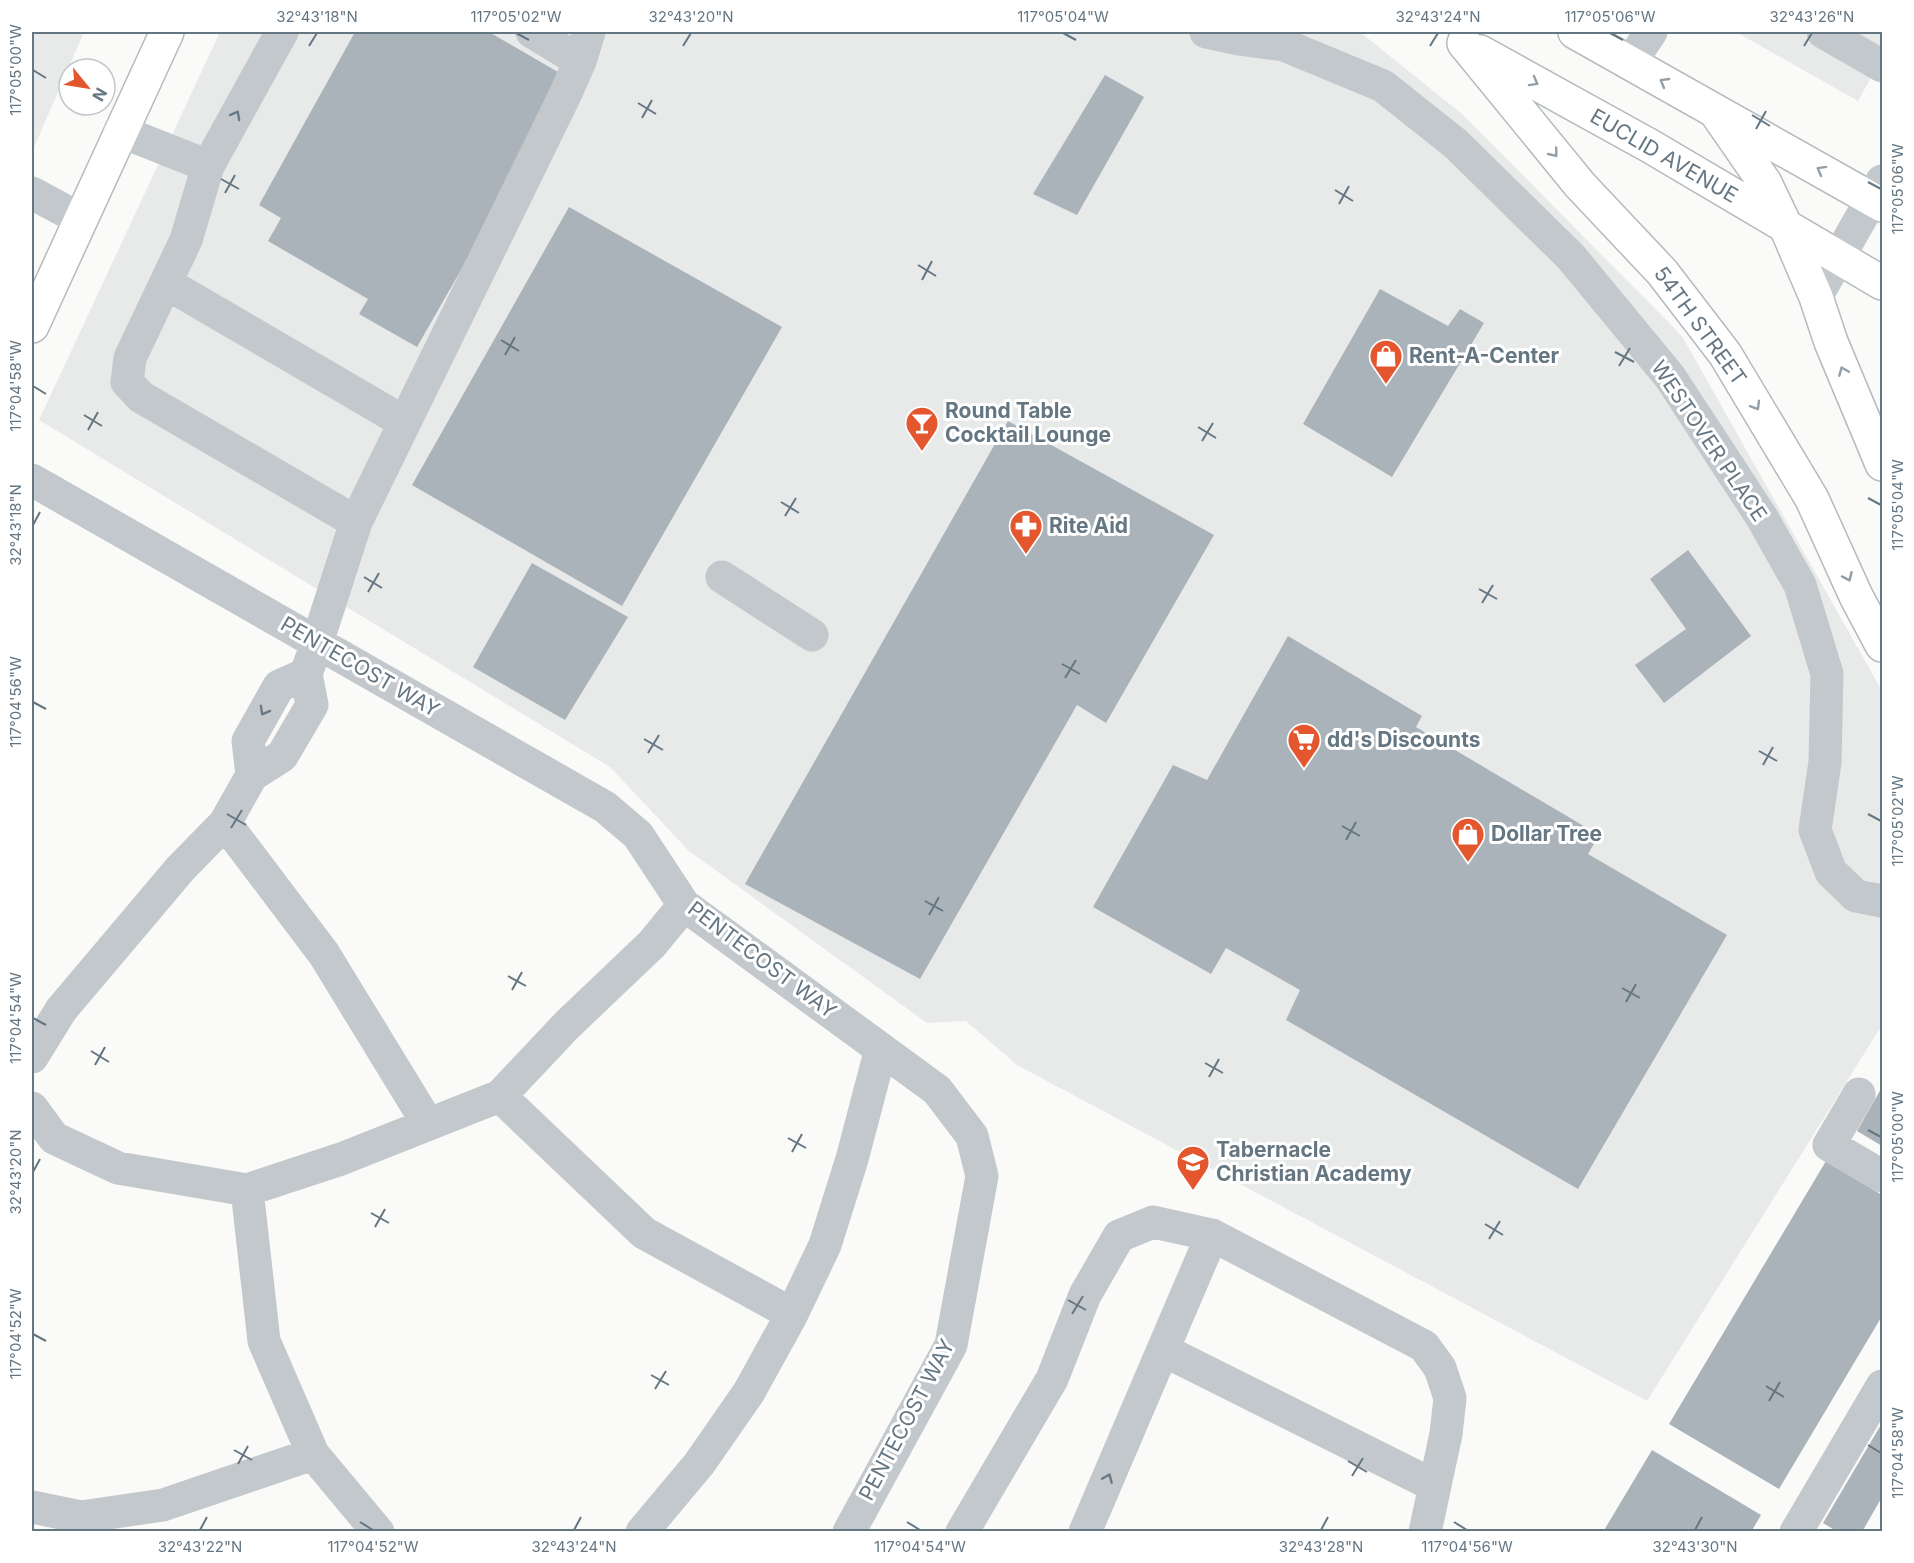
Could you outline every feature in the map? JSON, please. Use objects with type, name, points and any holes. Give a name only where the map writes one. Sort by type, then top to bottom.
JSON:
[{"type":"main road","points":[[32,326],[167,32]]},
{"type":"main road","points":[[1575,32],[1715,111],[1879,195]]},
{"type":"main road","name":"EUCLID AVENUE","points":[[1454,37],[1650,147],[1882,283]]},
{"type":"main road","name":"54TH STREET","points":[[1454,37],[1580,185],[1662,272],[1725,354],[1812,499],[1856,596],[1882,645]]},
{"type":"main road","points":[[1715,111],[1765,183],[1786,227],[1816,297],[1831,342],[1873,415],[1882,464]]},
{"type":"street","points":[[282,32],[208,166],[186,240],[130,358],[128,382],[141,397],[356,522]]},
{"type":"street","points":[[32,1057],[61,1010],[180,869],[225,824],[252,775],[248,741],[279,686],[306,674],[356,522],[560,106],[585,46],[532,32]]},
{"type":"street","name":"WESTOVER PLACE","points":[[1206,32],[1284,45],[1383,86],[1456,144],[1563,249],[1670,377],[1761,516],[1800,585],[1827,674],[1825,762],[1815,830],[1831,872],[1856,896],[1882,901]]},
{"type":"street","points":[[1630,63],[1651,32]]},
{"type":"street","points":[[1823,32],[1882,66]]},
{"type":"street","points":[[120,131],[208,166]]},
{"type":"street","points":[[32,193],[80,219]]},
{"type":"street","points":[[1816,297],[1879,195]]},
{"type":"street","points":[[166,283],[404,422]]},
{"type":"street","name":"PENTECOST WAY","points":[[32,480],[605,807],[638,835],[684,905],[937,1090],[972,1136],[982,1176],[951,1345],[854,1530]]},
{"type":"street","points":[[722,577],[812,635]]},
{"type":"street","points":[[225,824],[324,954],[428,1124]]},
{"type":"street","points":[[32,1108],[54,1138],[118,1168],[247,1191],[341,1159],[500,1096],[567,1025],[652,944],[684,905]]},
{"type":"street","points":[[642,1532],[699,1464],[743,1401],[792,1314],[825,1245],[852,1159],[881,1049]]},
{"type":"street","points":[[1859,1094],[1829,1145],[1882,1176]]},
{"type":"street","points":[[500,1096],[644,1233],[792,1314]]},
{"type":"street","points":[[247,1191],[264,1341],[313,1454],[369,1529]]},
{"type":"street","points":[[962,1532],[1052,1379],[1085,1295],[1119,1236],[1153,1222],[1212,1235],[1424,1346],[1440,1368],[1450,1398],[1446,1434],[1425,1532]]},
{"type":"street","points":[[1085,1532],[1212,1235]]},
{"type":"street","points":[[1163,1350],[1435,1486]]},
{"type":"street","points":[[1796,1532],[1882,1386]]},
{"type":"street","points":[[32,1507],[81,1517],[163,1505],[313,1454]]},
{"type":"shaded area","points":[[32,32],[84,32],[73,57],[57,57],[57,94],[32,152]]},
{"type":"shaded area","points":[[220,32],[1360,32],[1462,114],[1682,336],[1882,691],[1882,1025],[1647,1401],[1017,1065],[966,1021],[927,1023],[689,851],[610,767],[39,420]]},
{"type":"shaded area","points":[[1736,32],[1882,32],[1882,58],[1858,101]]},
{"type":"building","points":[[355,32],[489,32],[570,79],[417,347],[359,314],[368,299],[268,241],[281,218],[259,205]]},
{"type":"building","points":[[1105,75],[1144,97],[1077,215],[1033,194]]},
{"type":"building","points":[[569,207],[782,327],[622,606],[412,485]]},
{"type":"building","points":[[1380,289],[1448,326],[1460,309],[1484,323],[1392,477],[1303,424]]},
{"type":"building","points":[[1008,421],[1214,535],[1106,723],[1077,705],[920,979],[745,884]]},
{"type":"building","points":[[1688,550],[1751,636],[1664,703],[1635,665],[1686,629],[1650,579]]},
{"type":"building","points":[[532,563],[628,617],[565,720],[473,667]]},
{"type":"building","points":[[1288,636],[1422,716],[1416,727],[1599,835],[1588,854],[1727,935],[1578,1189],[1286,1020],[1300,990],[1226,948],[1211,974],[1093,907],[1173,765],[1207,780]]},
{"type":"building","points":[[1882,1087],[1882,1146],[1857,1131]]},
{"type":"building","points":[[1826,1161],[1882,1195],[1882,1316],[1779,1489],[1669,1424]]},
{"type":"building","points":[[1882,1423],[1882,1497],[1862,1532],[1838,1532],[1823,1523]]},
{"type":"building","points":[[1652,1450],[1761,1515],[1751,1532],[1603,1532]]},
{"type":"place","name":"Rent-A-Center","points":[[1386,385]]},
{"type":"place","name":"Round Table Cocktail Lounge","points":[[922,452]]},
{"type":"place","name":"Rite Aid","points":[[1026,555]]},
{"type":"place","name":"dd's Discounts","points":[[1304,769]]},
{"type":"place","name":"Dollar Tree","points":[[1468,863]]},
{"type":"place","name":"Tabernacle Christian Academy","points":[[1193,1191]]}]
